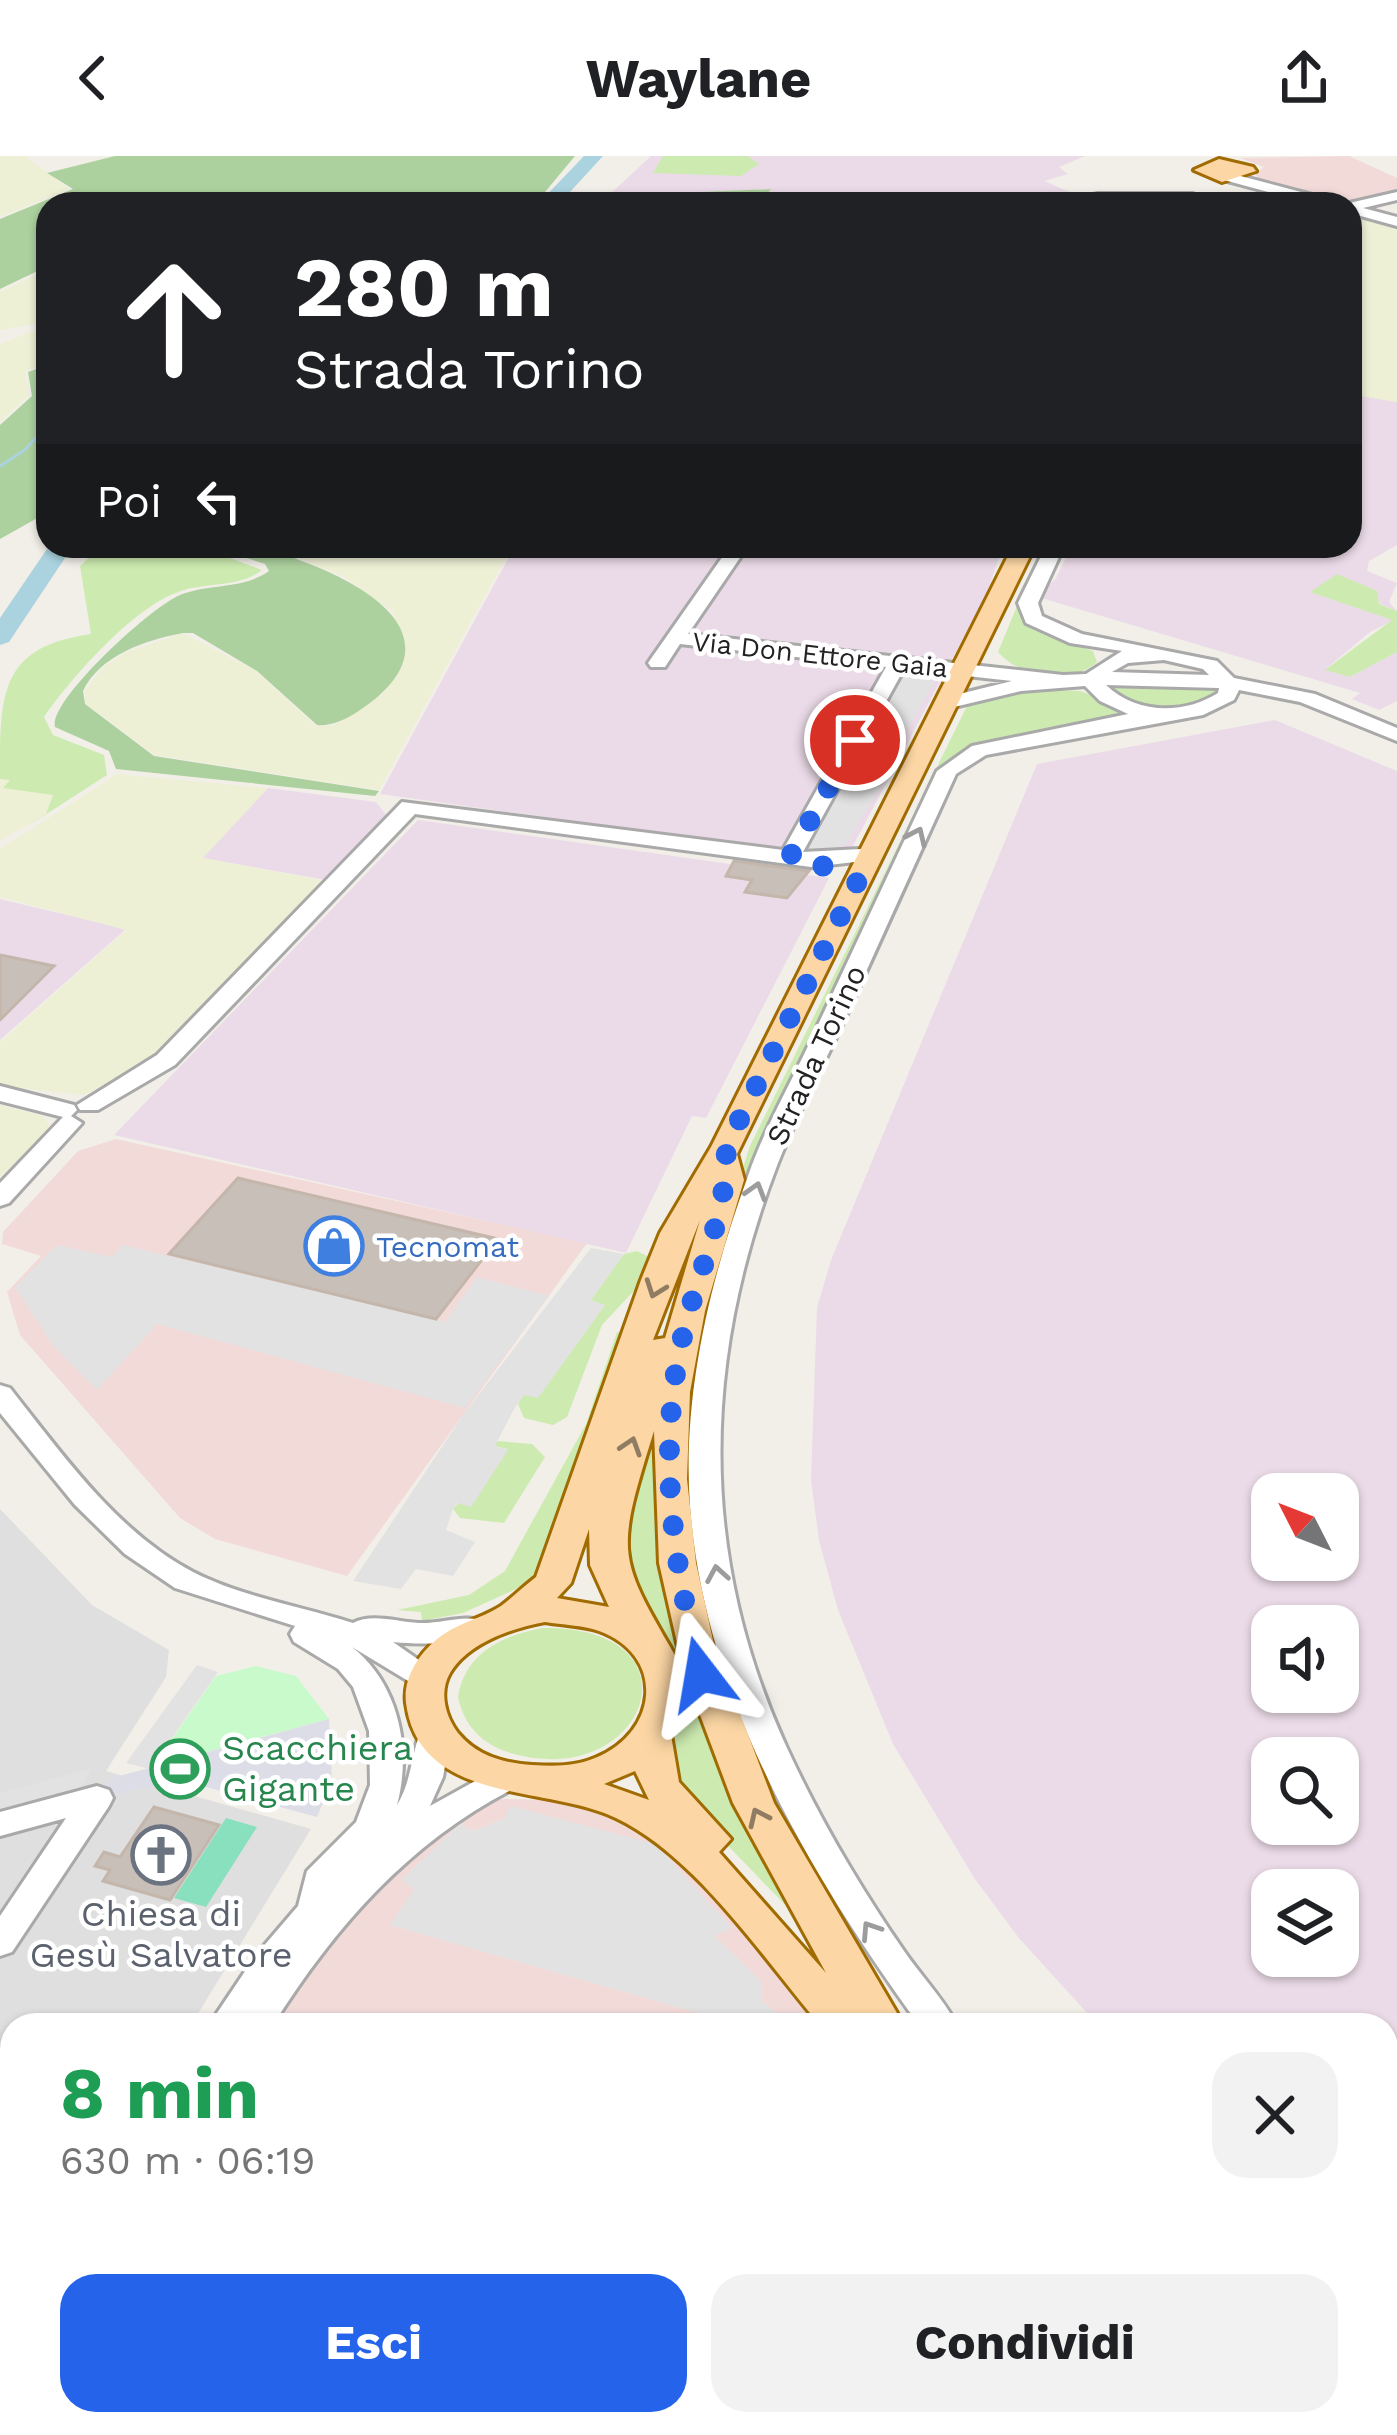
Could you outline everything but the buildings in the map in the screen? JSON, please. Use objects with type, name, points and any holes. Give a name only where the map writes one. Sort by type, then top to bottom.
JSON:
[{"type":"main road","name":"Strada Torino","points":[[515,1613],[552,1583],[676,1233],[726,1147],[1019,558]]},
{"type":"main road","name":"Strada Torino","points":[[641,1636],[608,1565],[607,1523],[726,1147]]},
{"type":"main road","points":[[726,1147],[728,1180],[682,1337],[674,1389],[670,1508],[680,1590],[709,1695],[757,1815],[815,1924],[873,2013]]},
{"type":"main road","points":[[836,2013],[672,1831],[630,1808],[550,1782],[507,1778],[465,1761],[435,1732],[427,1712],[428,1682],[440,1659],[476,1628],[515,1613],[578,1611],[613,1620],[641,1636],[667,1669],[671,1688],[669,1708],[653,1738],[651,1766],[661,1789],[737,1865],[870,2013]]},
{"type":"main road","points":[[550,1782],[617,1765],[653,1738]]},
{"type":"street","points":[[1131,192],[1219,176],[1282,192]]},
{"type":"street","points":[[1362,205],[1397,196]]},
{"type":"street","points":[[1362,212],[1397,222]]},
{"type":"street","name":"Via Don Ettore Gaia","points":[[658,663],[731,558]]},
{"type":"street","points":[[1050,558],[1028,611],[1039,625],[1100,651],[1098,674],[1113,701],[1165,713]]},
{"type":"street","points":[[985,633],[994,656],[1022,679]]},
{"type":"street","name":"Via Don Ettore Gaia","points":[[675,638],[1022,679]]},
{"type":"street","points":[[1076,639],[1195,659],[1266,677],[1316,702],[1391,727]]},
{"type":"street","points":[[1098,674],[1123,657],[1164,654]]},
{"type":"street","points":[[1195,659],[1219,670],[1230,685]]},
{"type":"street","points":[[800,859],[896,666]]},
{"type":"street","points":[[950,702],[1022,679],[1098,674],[1230,685],[1316,702]]},
{"type":"street","points":[[1212,706],[1227,696],[1230,685]]},
{"type":"street","points":[[1212,706],[1271,699],[1350,715]]},
{"type":"street","name":"Strada Torino","points":[[931,2013],[841,1886],[775,1755],[742,1670],[719,1587],[706,1503],[704,1428],[725,1300],[760,1175],[947,771],[979,750],[1212,706]]},
{"type":"street","points":[[0,1198],[74,1112],[166,1060],[410,807],[800,859],[872,853]]},
{"type":"street","points":[[800,859],[857,883]]},
{"type":"street","points":[[0,1093],[74,1112]]},
{"type":"street","points":[[1,1396],[108,1519],[145,1554],[240,1615],[312,1636],[340,1650],[375,1700],[388,1756],[380,1809],[357,1847],[319,1880],[315,1908]]},
{"type":"street","points":[[187,1582],[325,1623],[393,1650],[428,1682]]},
{"type":"street","points":[[325,1623],[424,1634],[476,1628]]},
{"type":"street","points":[[235,2013],[315,1908],[416,1809],[430,1776],[435,1732]]},
{"type":"street","points":[[262,2013],[294,1964],[349,1900],[465,1797],[507,1778]]},
{"type":"street","points":[[0,1824],[97,1798],[0,1943]]},
{"type":"street","points":[[800,1969],[822,2013]]},
{"type":"shaded area","points":[[651,156],[1085,156],[1059,167],[1068,174],[1044,181],[1070,192],[612,192]]},
{"type":"shaded area","points":[[1349,156],[1397,178],[1397,192],[1362,199],[1362,192],[1303,192],[1260,181],[1255,174],[1264,167],[1240,158]]},
{"type":"shaded area","points":[[1362,396],[1397,402],[1397,545],[1369,561],[1367,571],[1397,583],[1389,602],[1397,611],[1380,604],[1375,594],[1311,592],[1394,620],[1370,632],[1326,669],[1350,677],[1397,652],[1397,701],[1379,710],[1352,699],[1360,693],[1038,597],[1066,558],[1362,558]]},
{"type":"shaded area","points":[[508,558],[999,558],[987,593],[846,859],[380,794]]},
{"type":"shaded area","points":[[898,671],[937,676],[895,753],[857,748]]},
{"type":"shaded area","points":[[1275,720],[1397,771],[1397,2013],[1087,2013],[1018,1937],[975,1879],[893,1744],[838,1610],[819,1540],[811,1480],[817,1308],[831,1260],[1037,764]]},
{"type":"shaded area","points":[[843,771],[886,777],[846,844],[827,852],[799,847]]},
{"type":"shaded area","points":[[268,788],[376,802],[386,815],[326,880],[202,858]]},
{"type":"shaded area","points":[[418,820],[829,878],[706,1118],[692,1116],[626,1253],[114,1135]]},
{"type":"shaded area","points":[[0,899],[126,929],[0,1040]]},
{"type":"shaded area","points":[[116,1139],[587,1243],[347,1576],[215,1539],[180,1518],[20,1335],[7,1292],[41,1256],[2,1244],[3,1232],[78,1151]]},
{"type":"shaded area","points":[[57,1245],[112,1257],[123,1245],[445,1322],[477,1277],[549,1296],[465,1408],[157,1324],[97,1390],[54,1347],[15,1287]]},
{"type":"shaded area","points":[[591,1248],[624,1254],[591,1300],[605,1305],[538,1398],[524,1395],[514,1409],[495,1446],[508,1450],[471,1507],[457,1503],[453,1509],[446,1530],[475,1542],[453,1576],[416,1569],[401,1589],[353,1581],[463,1415]]},
{"type":"shaded area","points":[[0,1509],[92,1605],[169,1650],[166,1677],[106,1771],[311,1829],[198,2013],[0,2013]]},
{"type":"shaded area","points":[[197,1665],[218,1672],[150,1769],[126,1763]]},
{"type":"shaded area","points":[[329,1719],[332,1780],[317,1817],[180,1780],[97,1798],[112,1778]]},
{"type":"shaded area","points":[[93,1768],[80,1788],[0,1809],[0,1793]]},
{"type":"shaded area","points":[[561,1800],[627,1819],[687,1860],[815,2013],[776,2013],[762,2001],[762,1982],[713,1935],[731,1927],[655,1844],[504,1819],[473,1831],[460,1824],[402,1880],[415,1889],[391,1925],[699,2013],[271,2013],[307,1954],[457,1820],[487,1802]]},
{"type":"shaded area","points":[[511,1806],[655,1844],[732,1928],[714,1936],[762,1982],[762,2001],[776,2013],[698,2013],[390,1925],[414,1889],[401,1880],[460,1824],[473,1831],[504,1819]]},
{"type":"green space","points":[[0,156],[25,156],[69,189],[36,192],[36,202],[0,217]]},
{"type":"green space","points":[[115,156],[575,156],[545,192],[66,192],[73,189],[47,173]]},
{"type":"green space","points":[[663,156],[748,156],[759,164],[741,176],[653,173]]},
{"type":"green space","points":[[771,189],[769,192],[701,192]]},
{"type":"green space","points":[[36,204],[36,272],[0,289],[0,219]]},
{"type":"green space","points":[[1362,217],[1397,226],[1397,402],[1362,396]]},
{"type":"green space","points":[[36,275],[36,324],[0,330],[0,292]]},
{"type":"green space","points":[[36,330],[36,368],[25,371],[29,396],[0,422],[0,344]]},
{"type":"green space","points":[[36,369],[36,519],[0,539],[0,425],[32,396],[28,372]]},
{"type":"green space","points":[[89,558],[230,558],[262,570],[243,580],[191,588],[163,599],[124,627],[87,663],[44,717],[53,735],[104,755],[107,775],[0,844],[46,814],[53,795],[3,788],[10,780],[0,779],[1,721],[11,679],[22,663],[61,640],[91,634],[80,566]]},
{"type":"green space","points":[[246,558],[296,558],[347,581],[389,612],[402,631],[405,652],[397,675],[375,699],[333,724],[317,725],[257,671],[193,633],[183,633],[112,659],[83,691],[85,704],[154,756],[379,791],[375,796],[116,769],[109,751],[55,727],[57,714],[84,677],[166,603],[191,591],[259,577],[269,571],[265,564]]},
{"type":"green space","points":[[298,558],[505,558],[379,790],[155,755],[86,704],[84,692],[101,669],[124,653],[183,633],[256,671],[316,726],[334,725],[381,695],[404,663],[404,642],[392,611],[343,576]]},
{"type":"green space","points":[[1037,558],[1043,558],[1020,610],[1043,634],[1093,651],[1097,662],[1075,674],[1046,675],[1019,667],[998,652]]},
{"type":"green space","points":[[1337,574],[1377,591],[1379,604],[1397,611],[1397,652],[1350,677],[1325,670],[1392,620],[1310,592]]},
{"type":"green space","points":[[1104,686],[1222,688],[1211,700],[1182,710],[1131,701]]},
{"type":"green space","points":[[1019,688],[1080,691],[1151,715],[966,751],[945,764],[747,1188],[737,1187],[750,1146],[969,702]]},
{"type":"green space","points":[[117,774],[268,788],[203,858],[326,881],[165,1049],[138,1070],[84,1095],[0,1086],[0,1042],[126,930],[0,897],[0,849]]},
{"type":"green space","points":[[0,779],[11,779],[5,788],[54,795],[47,814],[0,840]]},
{"type":"green space","points":[[0,1105],[44,1116],[50,1128],[0,1178]]},
{"type":"green space","points":[[637,1251],[651,1258],[643,1281],[602,1325],[567,1417],[553,1425],[524,1418],[518,1404],[524,1394],[538,1397],[604,1306],[590,1301],[624,1254]]},
{"type":"green space","points":[[617,1332],[623,1333],[534,1581],[463,1613],[422,1621],[421,1612],[397,1610],[469,1595],[505,1571],[586,1424]]},
{"type":"green space","points":[[662,1402],[659,1491],[796,1916],[674,1790],[665,1750],[685,1708],[683,1677],[637,1605],[616,1533]]},
{"type":"green space","points":[[498,1441],[532,1444],[545,1457],[504,1523],[460,1518],[453,1509],[507,1449],[494,1446]]},
{"type":"green space","points":[[542,1628],[594,1634],[626,1652],[641,1676],[640,1704],[625,1729],[598,1749],[560,1759],[514,1754],[485,1740],[465,1717],[458,1697],[477,1658],[499,1642]]},
{"type":"green space","points":[[256,1666],[296,1676],[329,1719],[152,1767],[216,1676]]},
{"type":"green space","points":[[226,1818],[257,1827],[206,1907],[174,1898]]},
{"type":"waterway","points":[[560,192],[594,156]]},
{"type":"waterway","points":[[0,466],[36,437]]},
{"type":"waterway","points":[[0,637],[53,558]]},
{"type":"place","name":"Tecnomat","points":[[334,1246]]},
{"type":"place","name":"Scacchiera Gigante","points":[[180,1769]]},
{"type":"place","name":"Chiesa di Gesù Salvatore","points":[[161,1855]]},
{"type":"route","points":[[701,1674],[680,1590],[670,1508],[674,1389],[682,1337],[728,1180],[726,1147],[857,883],[811,860],[790,857],[855,740]]}]
